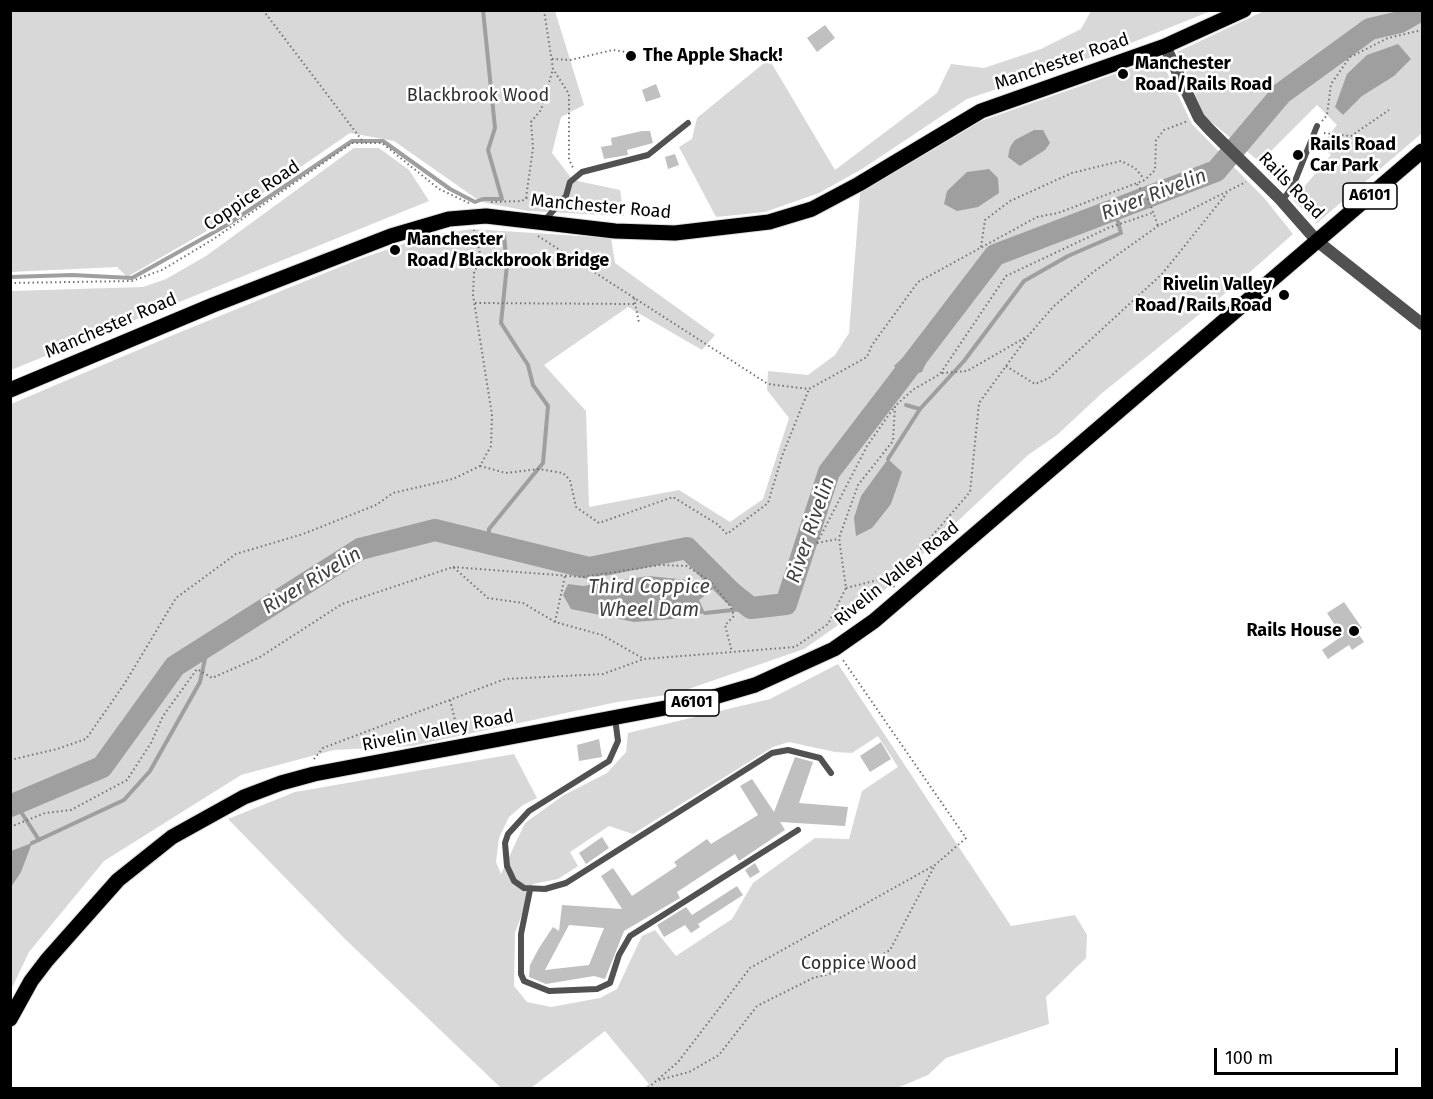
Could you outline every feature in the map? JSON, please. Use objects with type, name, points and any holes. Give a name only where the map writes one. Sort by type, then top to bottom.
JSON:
[{"type":"main road","name":"Manchester Road","points":[[10,390],[213,304],[391,236],[449,219],[470,216],[484,209],[540,223],[615,231],[675,233],[780,219],[812,209],[859,184],[981,111],[1165,46],[1244,10]]},
{"type":"main road","name":"Rivelin Valley Road","points":[[10,1019],[31,981],[47,960],[97,901],[134,866],[172,837],[220,809],[261,790],[297,778],[615,718],[730,693],[779,676],[834,649],[874,621],[913,588],[1422,151]]},
{"type":"street","name":"Rails Road","points":[[1165,46],[1199,118],[1282,201],[1317,241],[1422,324]]},
{"type":"lane","points":[[540,223],[566,196],[570,182],[582,172],[648,155],[688,123]]},
{"type":"lane","points":[[1282,201],[1293,186],[1317,126]]},
{"type":"lane","points":[[615,718],[618,741],[609,761],[529,811],[508,834],[505,852],[510,873],[514,881],[530,890],[544,890],[566,883],[772,753],[788,750],[820,758],[831,773]]},
{"type":"lane","points":[[530,890],[521,934],[520,957],[524,981],[549,991],[597,989],[610,982],[619,955],[630,936],[798,830]]},
{"type":"path","points":[[263,10],[364,143],[382,143],[438,189],[484,209],[522,201],[526,198],[533,148],[531,122],[542,111],[554,69]]},
{"type":"path","points":[[544,10],[554,69],[569,94],[569,159],[577,177]]},
{"type":"path","points":[[1389,110],[1351,136],[1323,133],[1317,126],[1327,115],[1331,84],[1350,57],[1388,38],[1422,30]]},
{"type":"path","points":[[552,59],[570,60],[613,50],[626,52]]},
{"type":"path","points":[[540,223],[537,235],[768,384],[808,389],[867,357],[872,345],[918,282],[1037,217],[1058,213],[1145,180],[1155,170],[1156,140],[1164,130],[1199,118]]},
{"type":"path","name":"Coppice Road","points":[[10,283],[132,281],[162,270],[212,240],[352,143],[364,143]]},
{"type":"path","points":[[981,247],[985,220],[1010,201],[1072,173],[1121,161],[1135,168],[1145,180]]},
{"type":"path","points":[[846,588],[878,580],[913,588],[913,558],[970,492],[979,403],[1028,336],[1053,307],[1092,273],[1158,226],[1256,176]]},
{"type":"path","points":[[1137,184],[1149,201],[1158,226]]},
{"type":"path","points":[[1006,365],[1035,384],[1049,378],[1162,274],[1229,191]]},
{"type":"path","points":[[526,198],[555,207]]},
{"type":"path","points":[[940,374],[1006,276],[1108,228],[1152,213]]},
{"type":"path","points":[[10,760],[57,749],[86,739],[125,683],[176,598],[236,554],[312,531],[376,505],[393,493],[453,479],[480,466],[491,446],[492,415],[474,303],[474,273],[481,257],[470,216]]},
{"type":"path","points":[[634,298],[639,323]]},
{"type":"path","points":[[474,303],[634,304]]},
{"type":"path","points":[[839,538],[817,543],[867,446],[895,406],[914,389],[940,374],[967,371],[1028,336]]},
{"type":"path","points":[[480,466],[507,473],[539,469],[563,473],[570,480],[576,507],[598,523],[673,497],[717,524],[728,534],[768,503],[782,456],[808,389]]},
{"type":"path","points":[[297,778],[323,748],[505,679],[603,674],[644,659],[795,646],[828,624],[846,588],[839,538],[858,485],[893,441],[895,406]]},
{"type":"path","points":[[10,827],[31,818],[71,810],[127,780],[151,743],[163,716],[197,669],[212,678],[260,657],[342,604],[453,567],[583,577],[660,566],[687,566],[711,582],[731,607],[734,616],[725,625],[732,652]]},
{"type":"path","points":[[453,567],[488,598],[523,603],[555,622],[602,635],[644,659]]},
{"type":"path","points":[[555,622],[565,576]]},
{"type":"path","points":[[648,1089],[678,1062],[750,968],[935,865],[966,838],[834,649]]},
{"type":"path","points":[[449,699],[462,747]]},
{"type":"path","points":[[657,1080],[689,1072],[719,1055],[757,1006],[813,978],[864,965],[890,950],[935,865]]},
{"type":"green space","name":"Blackbrook Wood","points":[[10,11],[555,11],[584,105],[561,117],[552,153],[573,180],[620,190],[624,216],[528,211],[481,202],[394,141],[350,133],[212,228],[127,277],[117,267],[11,272]]},
{"type":"green space","points":[[1091,11],[1211,11],[1116,49],[967,99],[862,169],[819,193],[765,212],[716,217],[679,147],[692,139],[697,118],[769,59],[835,170],[937,93],[951,64],[984,68],[1041,49],[1081,29]]},
{"type":"green space","points":[[1264,11],[1422,11],[1422,133],[1317,223],[1293,200],[1331,155],[1321,146],[1337,125],[1317,105],[1260,162],[1205,117],[1177,52]]},
{"type":"green space","points":[[1160,58],[1192,124],[1265,199],[1293,234],[1233,287],[1101,394],[1057,435],[1028,455],[874,600],[804,649],[674,694],[617,702],[412,746],[334,750],[241,775],[104,861],[29,952],[11,990],[11,404],[357,260],[426,236],[472,229],[611,238],[615,263],[715,335],[702,350],[628,307],[544,365],[586,411],[589,507],[679,490],[730,522],[763,499],[789,418],[767,390],[768,371],[808,375],[835,355],[849,333],[860,193],[981,121]]},
{"type":"green space","points":[[354,148],[379,148],[409,170],[429,201],[11,370],[11,291],[143,287],[166,279],[206,256]]},
{"type":"green space","name":"Coppice Wood","points":[[838,664],[1011,926],[1075,915],[1087,935],[1086,958],[1046,997],[1049,1024],[946,1058],[928,1075],[897,1088],[644,1088],[649,1084],[605,1031],[531,1088],[501,1088],[346,940],[228,819],[295,792],[514,754],[537,798],[523,805],[509,817],[499,838],[496,862],[501,874],[525,823],[564,795],[607,773],[626,752],[628,733],[770,699]],"holes":[[[878,736],[898,767],[862,791],[849,839],[815,838],[753,883],[732,919],[676,956],[655,930],[642,936],[617,989],[600,998],[551,1007],[527,1002],[514,986],[515,933],[533,884],[558,879],[578,866],[570,852],[609,826],[633,834],[773,747],[789,742],[835,752],[852,753]]]},
{"type":"water","points":[[1398,44],[1411,59],[1394,76],[1362,96],[1343,115],[1335,107],[1347,74],[1367,55]]},
{"type":"water","points":[[1034,130],[1043,130],[1050,143],[1045,150],[1020,166],[1008,157],[1010,147],[1015,140]]},
{"type":"water","points":[[989,169],[998,178],[999,193],[978,207],[957,211],[944,204],[947,191],[967,172]]},
{"type":"water","points":[[914,347],[929,356],[922,372],[902,377],[894,366]]},
{"type":"water","points":[[888,459],[902,472],[891,504],[872,528],[856,536],[854,518],[861,496]]},
{"type":"water","name":"Third Coppice Wheel Dam","points":[[648,576],[699,581],[711,591],[699,600],[705,613],[673,619],[634,622],[571,609],[563,595],[568,584],[583,586]]},
{"type":"water","points":[[32,843],[21,872],[11,887],[11,851]]},
{"type":"building","points":[[825,25],[835,38],[817,52],[807,38]]},
{"type":"building","points":[[656,84],[661,97],[646,102],[642,90]]},
{"type":"building","points":[[650,131],[653,143],[627,150],[628,155],[604,159],[601,147],[612,145],[611,138]]},
{"type":"building","points":[[675,154],[679,165],[668,169],[665,157]]},
{"type":"building","name":"Rails House","points":[[1344,602],[1362,628],[1357,632],[1364,642],[1352,650],[1349,645],[1328,659],[1322,650],[1342,636],[1327,613]]},
{"type":"building","points":[[599,739],[602,757],[579,761],[577,745]]},
{"type":"building","points":[[881,742],[891,759],[870,772],[860,756]]},
{"type":"building","points":[[795,757],[813,762],[799,803],[848,807],[845,826],[780,822],[785,830],[739,861],[735,854],[677,892],[680,898],[624,931],[605,979],[594,976],[546,984],[529,977],[530,965],[539,948],[553,927],[559,931],[562,905],[622,909],[601,876],[613,868],[632,896],[677,866],[674,862],[707,839],[711,844],[758,815],[740,786],[752,779],[774,812]],"holes":[[[569,925],[604,928],[589,965],[545,970]]]},
{"type":"building","points":[[602,837],[609,848],[586,864],[579,853]]},
{"type":"building","points":[[755,863],[760,872],[750,878],[745,870]]},
{"type":"building","points":[[737,886],[743,895],[698,924],[700,927],[691,933],[685,925],[664,937],[657,925],[686,907],[692,915]]},
{"type":"waterway","points":[[10,277],[72,275],[132,278],[227,225],[352,141],[383,141],[450,189],[475,202],[483,199],[502,199],[488,150],[495,128],[483,10]]},
{"type":"waterway","name":"River Rivelin","points":[[10,806],[102,767],[175,666],[360,549],[435,530],[589,568],[687,548],[732,593],[751,608],[786,604],[829,472],[995,255],[1216,171],[1282,93],[1370,29],[1400,22],[1421,10]]},
{"type":"waterway","points":[[906,405],[920,409],[964,361],[1024,281],[1068,256],[1121,233],[1114,208]]},
{"type":"waterway","points":[[489,543],[489,529],[543,463],[548,406],[533,385],[528,365],[501,323],[507,265],[504,236]]},
{"type":"waterway","points":[[888,459],[920,409]]},
{"type":"waterway","points":[[709,589],[722,580]]},
{"type":"waterway","points":[[705,613],[751,608]]},
{"type":"waterway","points":[[32,843],[124,800],[150,771],[200,682],[208,645]]},
{"type":"waterway","points":[[16,804],[39,840]]},
{"type":"place","name":"The Apple Shack!","points":[[631,56]]},
{"type":"place","name":"Manchester Road/Rails Road","points":[[1123,74]]},
{"type":"place","name":"Rails Road Car Park","points":[[1298,155]]},
{"type":"place","name":"Manchester Road/Blackbrook Bridge","points":[[395,250]]},
{"type":"place","name":"Rivelin Valley Road/Rails Road","points":[[1284,295]]},
{"type":"place","name":"Rails House","points":[[1354,631]]}]
